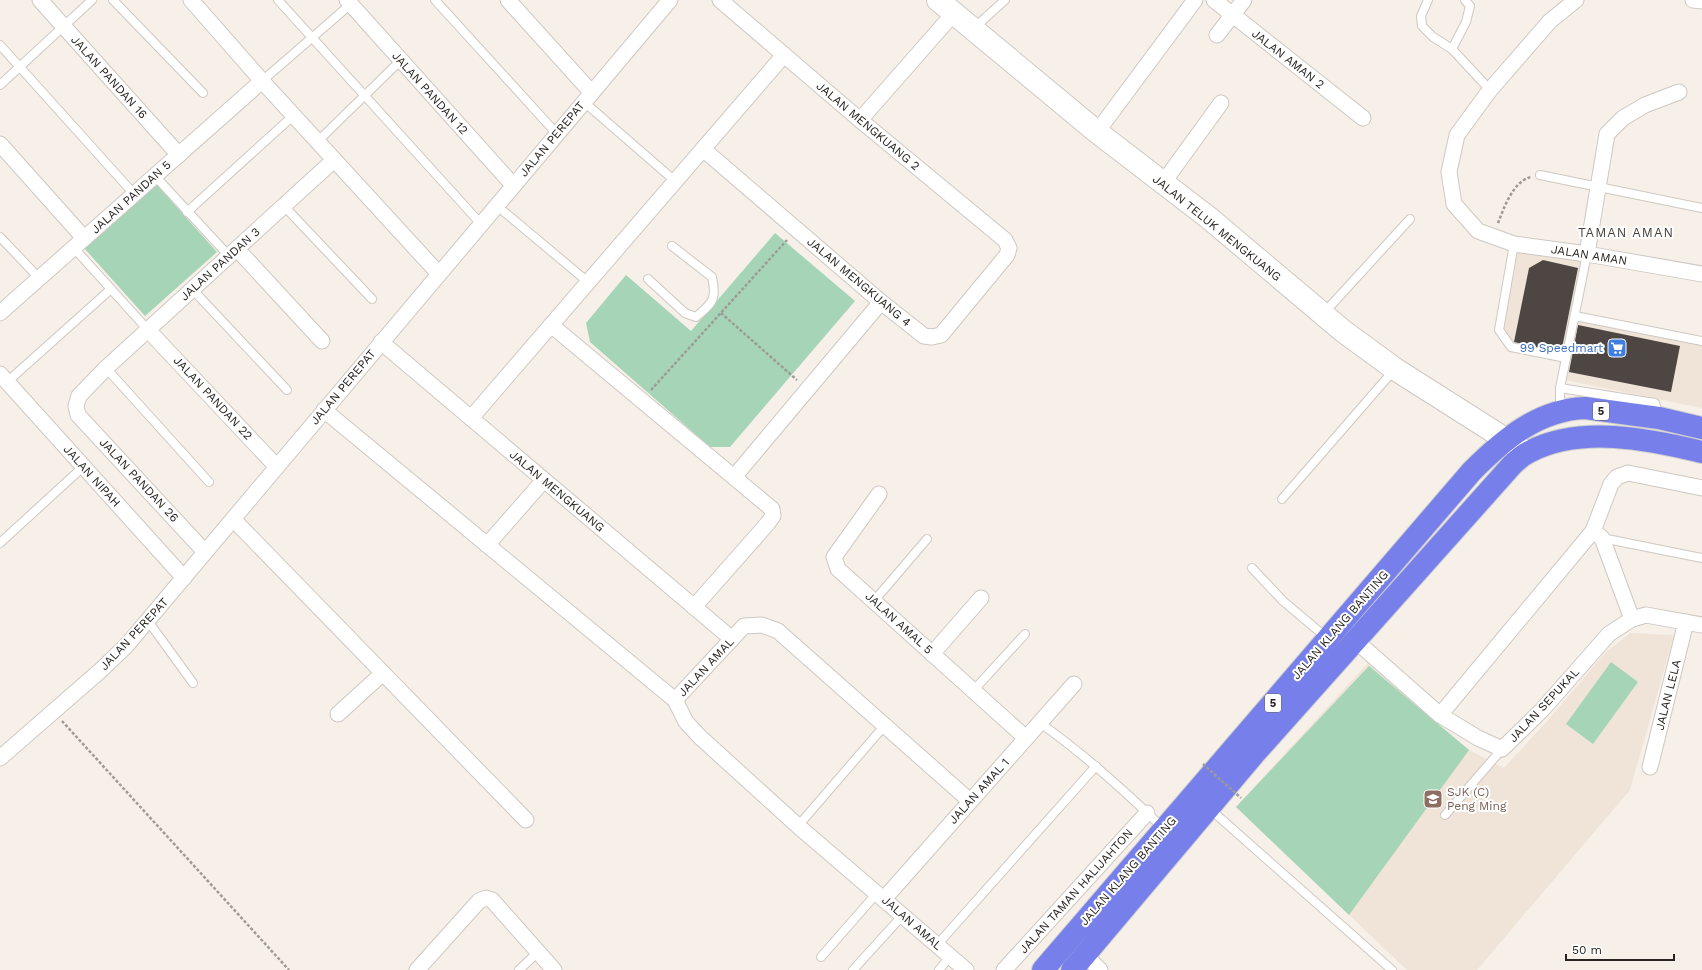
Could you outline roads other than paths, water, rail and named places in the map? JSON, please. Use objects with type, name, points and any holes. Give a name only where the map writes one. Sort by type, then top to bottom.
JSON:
[{"type":"highway","name":"JALAN KLANG BANTING","points":[[1043,970],[1472,471],[1507,439],[1531,422],[1545,416],[1586,408],[1659,418],[1702,428]]},
{"type":"highway","name":"JALAN KLANG BANTING","points":[[1078,962],[1255,753],[1512,465],[1527,452],[1540,447],[1590,436],[1661,442],[1702,452]]},
{"type":"street","name":"JALAN PANDAN 16","points":[[40,0],[179,154]]},
{"type":"street","points":[[191,0],[262,81],[438,274]]},
{"type":"street","points":[[508,0],[588,97]]},
{"type":"street","name":"JALAN PEREPAT","points":[[0,758],[102,670],[127,645],[670,0]]},
{"type":"street","name":"JALAN MENGKUANG 2","points":[[720,0],[860,120],[1005,240],[1010,248],[1007,255]]},
{"type":"street","points":[[1098,132],[1195,0]]},
{"type":"street","name":"JALAN AMAN 2","points":[[1214,0],[1363,118]]},
{"type":"street","points":[[1218,35],[1244,0]]},
{"type":"street","points":[[1490,90],[1550,21],[1576,0]]},
{"type":"street","points":[[1693,0],[1702,1]]},
{"type":"street","name":"JALAN PANDAN 12","points":[[351,1],[401,60],[513,185]]},
{"type":"street","points":[[860,120],[946,7]]},
{"type":"street","name":"JALAN TELUK MENGKUANG","points":[[946,7],[1098,132],[1209,218],[1323,315],[1395,369],[1527,452]]},
{"type":"street","points":[[471,418],[784,55]]},
{"type":"street","name":"JALAN PANDAN 5","points":[[0,313],[262,81]]},
{"type":"street","name":"JALAN AMAN","points":[[1490,90],[1457,135],[1448,172],[1454,204],[1478,231],[1514,244],[1587,254],[1702,274]]},
{"type":"street","points":[[1587,254],[1607,134],[1623,118],[1640,108],[1679,92]]},
{"type":"street","points":[[1163,183],[1221,103]]},
{"type":"street","points":[[0,144],[79,243]]},
{"type":"street","name":"JALAN MENGKUANG 4","points":[[703,149],[881,302],[924,336],[932,337],[941,335],[1007,255]]},
{"type":"street","name":"JALAN PANDAN 3","points":[[76,406],[79,396],[106,368],[334,160]]},
{"type":"street","points":[[233,253],[322,341]]},
{"type":"street","points":[[734,477],[881,302]]},
{"type":"street","points":[[551,325],[772,509],[773,516],[694,607]]},
{"type":"street","name":"JALAN PANDAN 22","points":[[148,330],[277,467]]},
{"type":"street","name":"JALAN MENGKUANG","points":[[381,342],[732,639]]},
{"type":"street","name":"JALAN NIPAH","points":[[4,378],[184,578]]},
{"type":"street","name":"JALAN PANDAN 26","points":[[76,406],[78,415],[205,552]]},
{"type":"street","points":[[324,410],[675,700]]},
{"type":"street","points":[[1440,715],[1597,535],[1611,484],[1617,477],[1628,473],[1702,488]]},
{"type":"street","points":[[487,545],[544,480]]},
{"type":"street","name":"JALAN AMAL 5","points":[[879,494],[834,557],[838,569],[1026,738]]},
{"type":"street","points":[[233,519],[526,820]]},
{"type":"street","points":[[1597,535],[1632,619]]},
{"type":"street","points":[[932,654],[981,598]]},
{"type":"street","name":"JALAN SEPUKAL","points":[[1356,641],[1440,715],[1478,738],[1502,749],[1542,710],[1609,634],[1632,619],[1646,615],[1702,625]]},
{"type":"street","name":"JALAN LELA","points":[[1650,767],[1686,622]]},
{"type":"street","name":"JALAN AMAL","points":[[966,970],[798,826],[700,737],[686,722],[675,700],[744,626],[762,625],[778,631],[970,802]]},
{"type":"street","points":[[338,714],[383,673]]},
{"type":"street","name":"JALAN AMAL 1","points":[[880,896],[970,802],[1074,684]]},
{"type":"street","name":"JALAN TAMAN HALIJAHTON","points":[[1004,970],[1147,813]]},
{"type":"street","points":[[417,970],[479,901],[486,898],[492,900],[554,970]]},
{"type":"street","points":[[1078,962],[1100,970]]},
{"type":"lane","points":[[0,85],[92,0]]},
{"type":"lane","points":[[113,0],[202,93]]},
{"type":"lane","points":[[278,0],[481,224]]},
{"type":"lane","points":[[435,0],[557,134]]},
{"type":"lane","points":[[974,29],[1005,0]]},
{"type":"lane","points":[[1428,0],[1421,16],[1422,26],[1433,37],[1452,49],[1490,90]]},
{"type":"lane","points":[[1452,49],[1466,22],[1470,6],[1465,0]]},
{"type":"lane","points":[[262,81],[351,1]]},
{"type":"lane","points":[[0,45],[134,194]]},
{"type":"lane","points":[[318,141],[401,60]]},
{"type":"lane","points":[[588,97],[675,181]]},
{"type":"lane","points":[[188,212],[294,115]]},
{"type":"lane","points":[[1540,175],[1702,208]]},
{"type":"lane","points":[[155,176],[188,212],[233,253]]},
{"type":"lane","points":[[496,205],[588,282]]},
{"type":"lane","points":[[284,206],[372,299]]},
{"type":"lane","points":[[1323,315],[1410,219]]},
{"type":"lane","points":[[0,237],[39,278]]},
{"type":"lane","points":[[79,243],[111,289],[148,330]]},
{"type":"lane","points":[[1514,244],[1499,330],[1510,347],[1566,358]]},
{"type":"lane","points":[[648,279],[685,313],[696,317],[710,304],[715,292],[712,277],[672,246]]},
{"type":"lane","points":[[1560,412],[1560,388],[1587,254]]},
{"type":"lane","points":[[4,378],[111,289]]},
{"type":"lane","points":[[192,289],[287,390]]},
{"type":"lane","points":[[1575,316],[1702,341]]},
{"type":"lane","points":[[106,368],[209,482]]},
{"type":"lane","points":[[1282,500],[1395,369]]},
{"type":"lane","points":[[1560,388],[1655,404],[1659,418]]},
{"type":"lane","points":[[0,543],[83,467]]},
{"type":"lane","points":[[1597,535],[1702,558]]},
{"type":"lane","points":[[874,601],[927,539]]},
{"type":"lane","points":[[1252,568],[1283,601],[1328,638]]},
{"type":"lane","points":[[148,621],[193,683]]},
{"type":"lane","points":[[973,691],[1025,634]]},
{"type":"lane","points":[[1040,723],[1066,741],[1096,766],[1164,829]]},
{"type":"lane","points":[[798,826],[885,725]]},
{"type":"lane","points":[[1445,815],[1502,749]]},
{"type":"lane","points":[[937,945],[1096,766]]},
{"type":"lane","points":[[1209,808],[1392,970]]},
{"type":"lane","points":[[821,957],[880,896]]},
{"type":"lane","points":[[853,970],[903,915]]},
{"type":"lane","points":[[519,970],[538,952]]},
{"type":"lane","points":[[940,970],[950,956]]},
{"type":"place","name":"99 Speedmart","points":[[1617,348]]},
{"type":"place","name":"SJK (C) Peng Ming","points":[[1433,799]]},
{"type":"district","name":"TAMAN AMAN","points":[[1626,232]]}]
